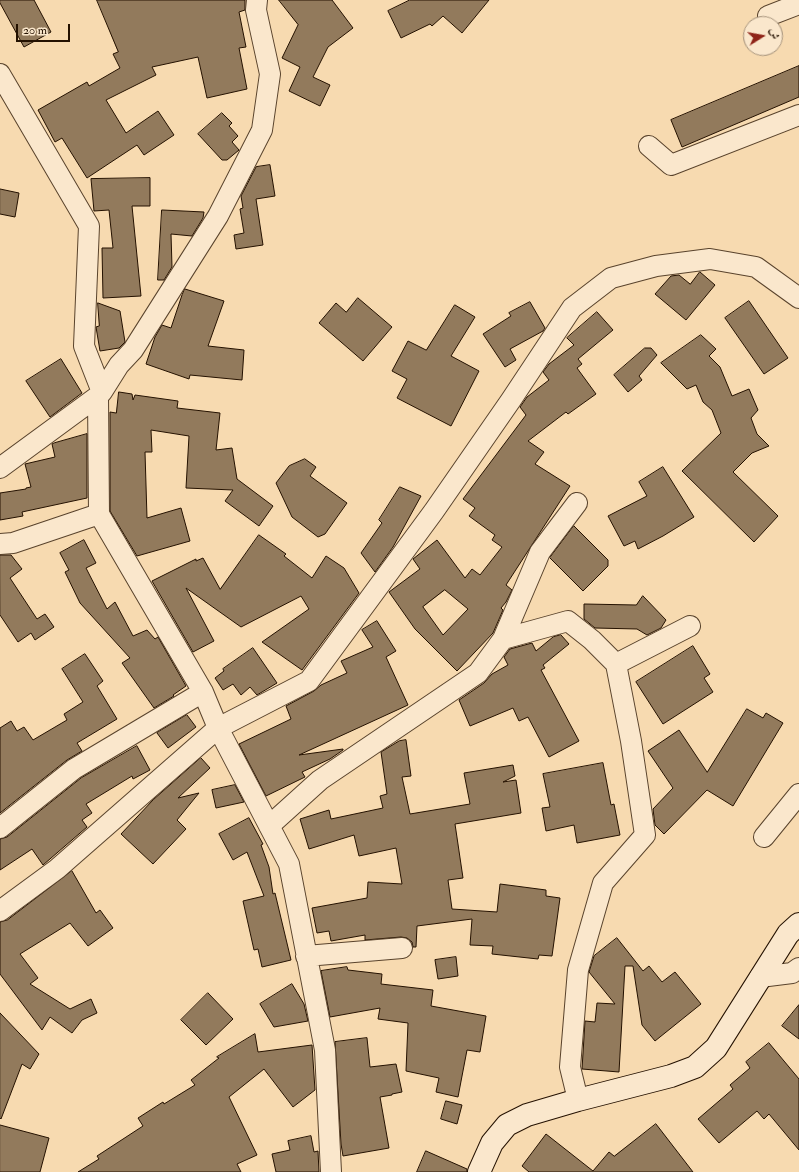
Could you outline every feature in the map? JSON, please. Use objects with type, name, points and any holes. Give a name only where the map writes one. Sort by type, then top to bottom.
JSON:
[{"type":"main road","points":[[479,1172],[492,1143],[507,1125],[527,1115],[578,1100],[672,1076],[695,1067],[716,1048],[788,934],[799,924]]},
{"type":"street","points":[[0,468],[100,394],[119,365],[133,350],[218,216],[262,130],[270,74],[256,10],[257,0]]},
{"type":"street","points":[[768,16],[799,4]]},
{"type":"street","points":[[0,74],[89,226],[84,346],[100,394],[100,514],[203,692],[218,728],[289,864],[325,1050],[331,1172]]},
{"type":"street","points":[[649,146],[671,165],[799,115]]},
{"type":"street","points":[[0,911],[57,869],[218,728],[309,681],[434,511],[511,400],[572,308],[611,278],[656,266],[710,259],[756,267],[799,298]]},
{"type":"street","points":[[269,826],[320,780],[478,673],[503,639],[540,552],[577,503]]},
{"type":"street","points":[[0,544],[13,543],[100,514]]},
{"type":"street","points":[[503,639],[568,620],[592,640],[616,664],[631,741],[645,834],[603,883],[578,970],[570,1067],[578,1100]]},
{"type":"street","points":[[616,664],[690,626]]},
{"type":"street","points":[[0,828],[74,769],[203,692]]},
{"type":"street","points":[[764,837],[799,794]]},
{"type":"street","points":[[306,956],[402,948]]},
{"type":"street","points":[[760,977],[792,973],[799,968]]},
{"type":"building","points":[[0,0],[34,0],[51,32],[24,47],[0,3]]},
{"type":"building","points":[[97,0],[245,0],[245,10],[239,12],[246,47],[239,48],[247,89],[207,98],[198,57],[152,67],[156,75],[106,100],[126,133],[158,111],[174,135],[144,155],[137,145],[87,178],[62,138],[55,142],[38,110],[87,82],[89,86],[120,68],[113,54],[118,52]]},
{"type":"building","points":[[279,0],[332,0],[353,28],[328,47],[313,77],[330,85],[320,106],[289,91],[300,67],[282,58],[298,25]]},
{"type":"building","points":[[410,0],[489,0],[462,33],[443,16],[432,26],[430,24],[401,38],[388,11]]},
{"type":"building","points":[[799,66],[799,97],[682,147],[671,120]]},
{"type":"building","points":[[222,113],[232,123],[229,126],[238,136],[232,142],[239,150],[227,160],[222,160],[198,134]]},
{"type":"building","points":[[270,165],[275,196],[256,199],[263,245],[236,249],[234,235],[244,233],[240,209],[243,208],[241,196],[256,167]]},
{"type":"building","points":[[150,178],[150,206],[132,206],[141,296],[103,298],[102,248],[113,248],[109,210],[94,211],[91,179]]},
{"type":"building","points":[[0,189],[19,193],[15,217],[0,214]]},
{"type":"building","points":[[162,210],[204,212],[203,218],[192,236],[171,234],[172,267],[164,280],[158,280]]},
{"type":"building","points":[[700,272],[715,285],[686,320],[655,294],[671,276],[679,275],[690,284]]},
{"type":"building","points":[[185,289],[224,301],[208,346],[244,350],[242,380],[190,375],[189,379],[146,364],[155,337],[162,325],[171,328]]},
{"type":"building","points":[[358,298],[392,327],[363,361],[319,323],[336,303],[346,312]]},
{"type":"building","points":[[749,301],[788,358],[764,374],[725,318]]},
{"type":"building","points":[[530,302],[545,328],[543,331],[510,349],[516,360],[505,367],[483,334],[511,316],[509,313]]},
{"type":"building","points":[[98,303],[120,311],[125,342],[119,348],[100,351],[96,327],[99,326]]},
{"type":"building","points":[[455,305],[475,317],[451,356],[479,371],[451,426],[397,398],[407,379],[392,371],[408,341],[426,350]]},
{"type":"building","points":[[597,312],[613,330],[578,359],[582,364],[577,368],[596,394],[568,414],[566,412],[528,441],[544,452],[535,464],[570,486],[506,585],[512,590],[501,608],[503,610],[493,633],[457,671],[415,629],[389,592],[420,569],[413,559],[437,540],[465,578],[472,569],[480,575],[502,547],[492,540],[495,535],[469,516],[475,508],[463,499],[526,415],[520,407],[527,397],[549,380],[543,372],[549,364],[574,345],[567,338]],"holes":[[[445,590],[468,609],[443,635],[423,607]]]},
{"type":"building","points":[[701,335],[716,349],[709,356],[720,367],[732,396],[749,389],[758,410],[751,418],[757,434],[769,446],[752,453],[733,472],[778,516],[754,542],[682,471],[721,433],[712,410],[703,402],[696,385],[687,389],[661,363]]},
{"type":"building","points":[[645,348],[651,348],[657,355],[639,376],[642,380],[628,392],[614,375]]},
{"type":"building","points":[[61,359],[82,393],[50,417],[26,381]]},
{"type":"building","points":[[119,392],[132,394],[133,400],[135,395],[178,401],[177,408],[220,413],[216,450],[232,448],[237,479],[273,506],[259,526],[225,501],[233,490],[186,488],[189,436],[151,430],[152,452],[145,452],[147,518],[181,508],[190,541],[137,556],[110,511],[110,412],[116,413]]},
{"type":"building","points":[[87,434],[87,498],[22,512],[23,516],[0,520],[0,493],[31,487],[25,464],[55,457],[52,444]]},
{"type":"building","points":[[305,459],[316,467],[310,476],[347,503],[325,534],[318,537],[292,517],[276,483],[289,466]]},
{"type":"building","points":[[663,467],[694,517],[638,549],[635,541],[624,546],[608,516],[647,496],[639,482]]},
{"type":"building","points":[[400,487],[421,496],[393,547],[375,572],[361,553],[382,523],[379,520]]},
{"type":"building","points":[[574,526],[608,560],[608,566],[583,591],[550,558]]},
{"type":"building","points":[[259,535],[286,554],[284,556],[312,578],[326,556],[344,568],[359,593],[302,670],[262,642],[309,609],[301,596],[241,627],[186,588],[214,641],[193,652],[152,581],[196,559],[196,561],[203,558],[220,589]]},
{"type":"building","points":[[84,540],[96,563],[86,568],[107,609],[115,602],[133,636],[147,630],[155,639],[158,637],[186,686],[173,695],[174,696],[154,708],[122,663],[130,658],[80,603],[65,572],[69,570],[60,553]]},
{"type":"building","points":[[0,555],[11,555],[22,569],[10,578],[37,619],[45,614],[54,627],[35,640],[31,633],[18,642],[0,615]]},
{"type":"building","points":[[643,596],[666,620],[661,628],[647,635],[637,629],[595,628],[584,619],[584,604],[636,605]]},
{"type":"building","points":[[377,621],[396,651],[386,657],[408,705],[299,755],[343,749],[330,759],[302,772],[305,777],[266,796],[239,744],[291,719],[286,706],[314,691],[321,685],[347,673],[341,661],[373,647],[362,630]]},
{"type":"building","points":[[561,635],[569,644],[543,665],[545,668],[541,670],[579,741],[549,757],[528,717],[519,721],[513,708],[470,726],[459,700],[484,683],[492,674],[508,665],[504,657],[510,649],[532,643],[536,651],[553,637]]},
{"type":"building","points":[[693,646],[710,674],[704,678],[713,692],[663,724],[636,682]]},
{"type":"building","points":[[253,648],[277,683],[257,695],[250,687],[241,695],[233,684],[223,690],[215,678],[224,671],[223,669]]},
{"type":"building","points":[[85,654],[103,681],[97,686],[117,719],[77,743],[82,751],[67,760],[0,813],[0,728],[11,721],[17,731],[24,727],[33,740],[67,720],[64,714],[83,702],[62,669]]},
{"type":"building","points":[[747,709],[763,718],[766,713],[783,723],[733,806],[707,790],[664,834],[655,825],[653,809],[673,788],[648,751],[679,730],[707,772]]},
{"type":"building","points":[[187,715],[196,727],[168,748],[157,733]]},
{"type":"building","points":[[406,740],[411,776],[402,777],[410,814],[470,804],[464,773],[513,765],[515,776],[503,782],[516,780],[521,813],[455,824],[463,878],[448,880],[452,909],[497,912],[500,884],[546,890],[546,896],[560,898],[552,956],[539,955],[538,959],[492,954],[493,946],[470,945],[472,919],[417,926],[416,947],[413,947],[412,942],[407,938],[401,937],[365,940],[365,935],[331,941],[329,931],[317,933],[312,908],[367,898],[368,882],[402,884],[396,848],[359,856],[354,835],[309,849],[300,819],[329,810],[331,819],[383,808],[380,796],[387,794],[381,752],[399,741]]},
{"type":"building","points":[[137,746],[150,770],[133,779],[132,776],[86,804],[92,813],[82,820],[87,827],[43,865],[32,849],[0,870],[0,839],[7,837],[81,778]]},
{"type":"building","points":[[201,758],[210,768],[178,798],[199,793],[177,820],[186,829],[153,864],[121,834],[153,800]]},
{"type":"building","points":[[603,763],[611,805],[614,804],[620,835],[577,843],[574,825],[546,831],[542,808],[550,807],[543,774]]},
{"type":"building","points":[[235,785],[244,802],[216,808],[212,790]]},
{"type":"building","points":[[249,818],[263,844],[261,845],[269,867],[273,894],[275,893],[291,960],[262,967],[258,949],[254,950],[243,901],[264,896],[247,852],[233,860],[219,834]]},
{"type":"building","points":[[72,871],[96,913],[100,910],[113,928],[88,946],[70,923],[20,954],[38,978],[30,984],[70,1009],[91,999],[97,1013],[82,1020],[72,1033],[50,1017],[42,1030],[0,974],[0,922],[7,920]]},
{"type":"building","points":[[617,938],[643,971],[649,966],[662,982],[675,972],[701,1004],[655,1041],[642,1025],[633,966],[625,966],[619,1072],[582,1069],[585,1021],[595,1022],[597,1003],[615,1004],[589,972],[594,956]]},
{"type":"building","points":[[456,957],[458,976],[438,979],[435,960]]},
{"type":"building","points":[[347,967],[348,970],[382,974],[381,984],[433,990],[431,1006],[486,1016],[480,1052],[467,1050],[458,1097],[436,1092],[439,1078],[406,1071],[408,1023],[378,1019],[380,1008],[330,1017],[321,971]]},
{"type":"building","points":[[292,984],[304,1004],[308,1021],[274,1027],[260,1004]]},
{"type":"building","points":[[208,993],[233,1019],[206,1045],[181,1020]]},
{"type":"building","points":[[799,1005],[799,1039],[782,1026]]},
{"type":"building","points":[[0,1013],[39,1054],[30,1069],[22,1064],[1,1119],[0,1118]]},
{"type":"building","points":[[255,1034],[258,1052],[312,1045],[315,1090],[293,1107],[264,1069],[229,1097],[257,1155],[237,1164],[241,1172],[78,1172],[99,1159],[97,1156],[143,1126],[138,1118],[163,1102],[164,1104],[195,1085],[191,1080],[219,1058],[217,1057]]},
{"type":"building","points":[[367,1038],[370,1067],[396,1064],[402,1092],[380,1097],[389,1148],[343,1156],[335,1042]]},
{"type":"building","points":[[769,1043],[799,1079],[799,1150],[769,1114],[764,1119],[757,1111],[719,1143],[698,1119],[733,1089],[730,1085],[750,1068],[746,1062]]},
{"type":"building","points":[[446,1101],[462,1105],[457,1124],[441,1119]]},
{"type":"building","points":[[656,1124],[693,1172],[529,1172],[522,1166],[546,1134],[593,1171],[609,1152],[614,1156]]},
{"type":"building","points":[[0,1125],[49,1138],[40,1172],[0,1172]]},
{"type":"building","points":[[311,1136],[314,1152],[318,1151],[319,1172],[276,1172],[272,1154],[290,1150],[288,1141]]},
{"type":"building","points":[[426,1151],[467,1169],[467,1172],[417,1172]]}]
